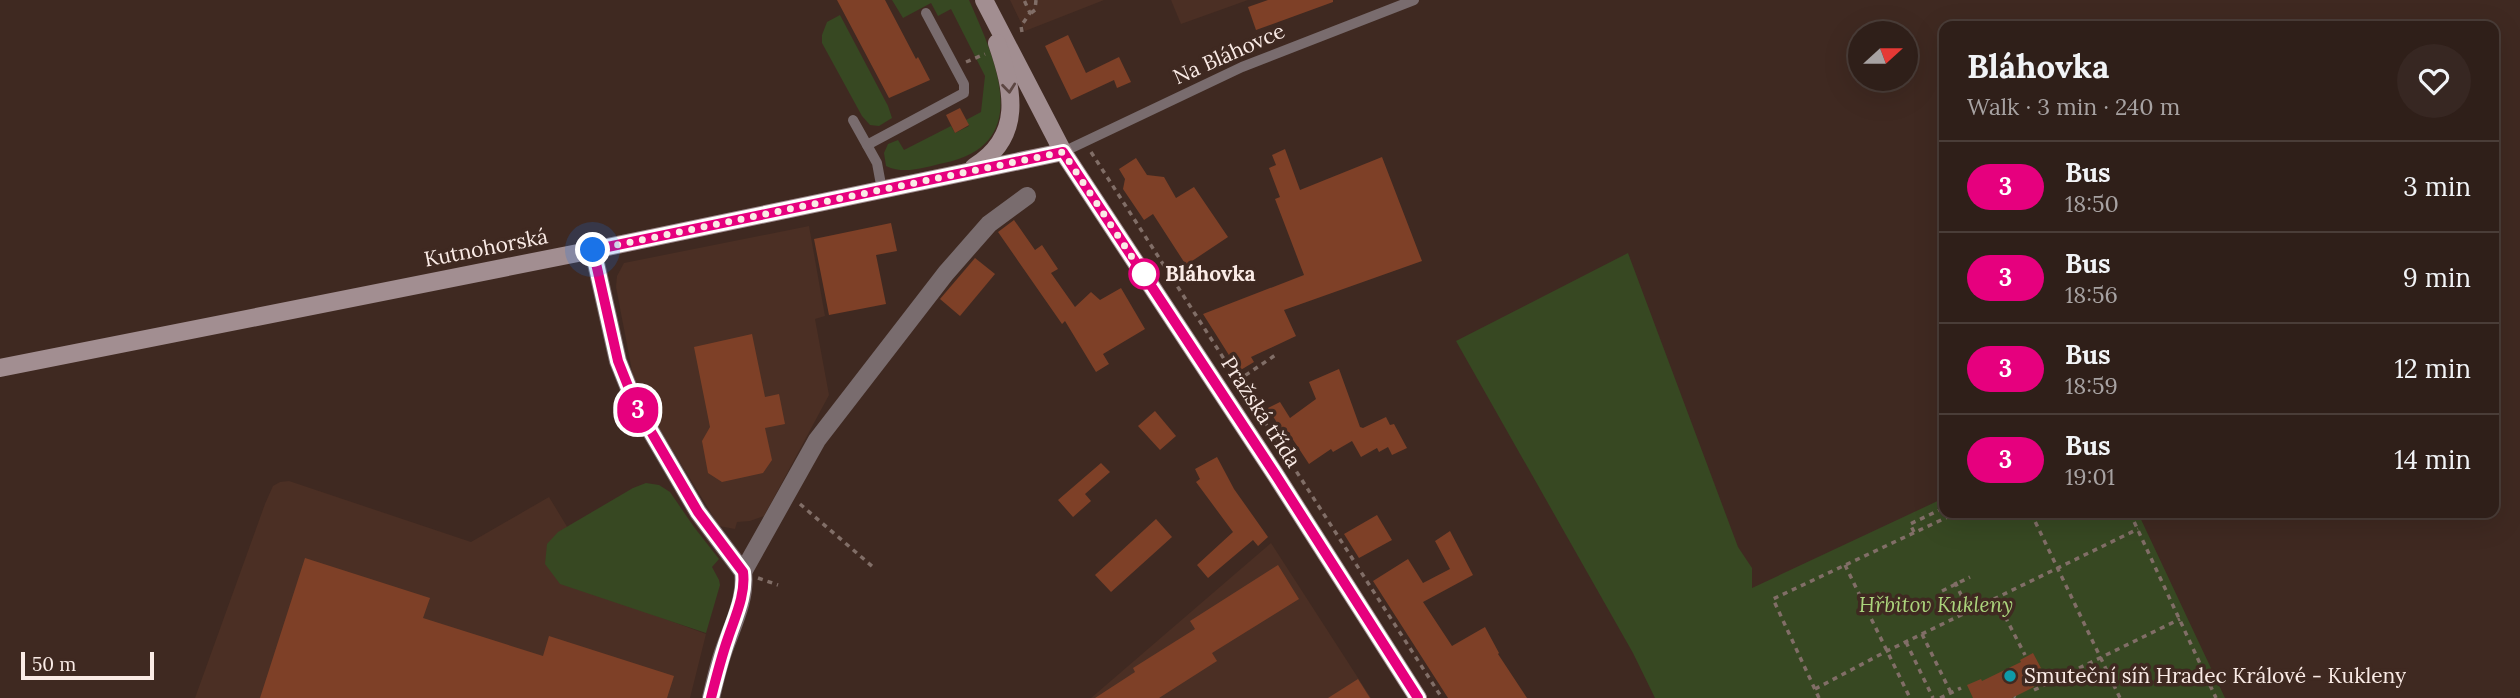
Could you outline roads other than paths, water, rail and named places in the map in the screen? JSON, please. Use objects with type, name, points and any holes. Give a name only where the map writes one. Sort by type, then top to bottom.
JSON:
[{"type":"main road","name":"Pražská třída","points":[[984,0],[1063,152],[1418,698]]},
{"type":"main road","points":[[954,175],[974,167],[992,154],[1004,134],[1010,110],[1010,82],[984,0]]},
{"type":"main road","name":"Kutnohorská","points":[[0,368],[593,250],[1063,152]]},
{"type":"street","points":[[743,572],[817,440],[937,284],[989,224],[1027,196]]},
{"type":"street","points":[[593,250],[618,361],[636,406],[698,512],[743,572],[745,583],[711,698]]},
{"type":"lane","name":"Na Bláhovce","points":[[1063,152],[1242,67],[1414,0]]},
{"type":"lane","points":[[867,145],[964,93],[966,89],[926,13]]},
{"type":"lane","points":[[853,120],[877,163],[882,190]]},
{"type":"place","name":"Bláhovka","points":[[1144,274]]},
{"type":"place","name":"Smuteční síň Hradec Králové - Kukleny","points":[[2010,676]]},
{"type":"park label","name":"Hřbitov Kukleny","points":[[1936,605]]}]
